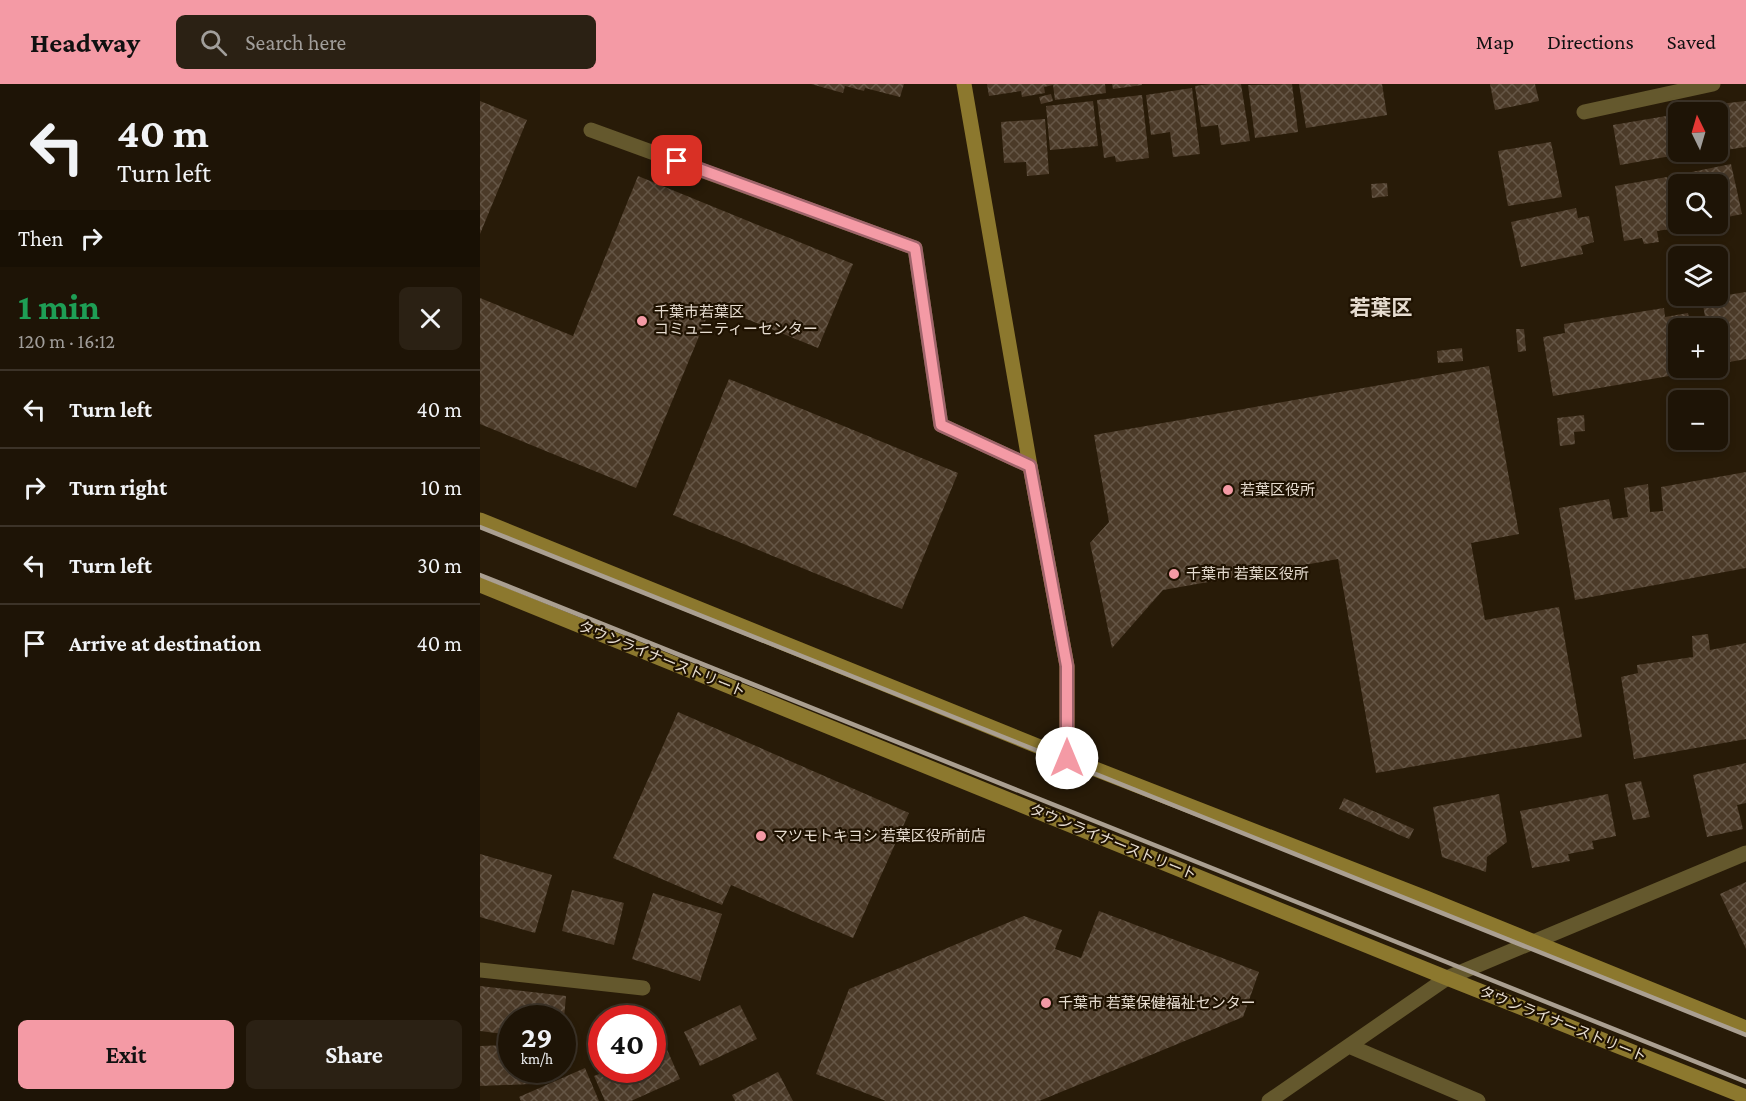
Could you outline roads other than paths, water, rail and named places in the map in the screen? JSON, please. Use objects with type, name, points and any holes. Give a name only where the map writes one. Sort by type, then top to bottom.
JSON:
[{"type":"street","points":[[964,84],[1067,666],[1067,758]]},
{"type":"street","points":[[1584,112],[1713,84]]},
{"type":"street","points":[[591,130],[915,248],[941,425],[1030,466]]},
{"type":"street","points":[[480,520],[1067,758],[1535,942],[1746,1028]]},
{"type":"street","name":"タウンライナーストリート","points":[[480,585],[1746,1097]]},
{"type":"street","points":[[1269,1101],[1447,978],[1746,853]]},
{"type":"street","points":[[480,970],[643,988]]},
{"type":"street","points":[[1349,1046],[1478,1101]]},
{"type":"railway","points":[[480,527],[1746,1035]]},
{"type":"railway","points":[[480,575],[1746,1082]]},
{"type":"place","name":"千葉市若葉区 コミュニティーセンター","points":[[642,321]]},
{"type":"place","name":"若葉区役所","points":[[1228,490]]},
{"type":"place","name":"千葉市 若葉区役所","points":[[1174,574]]},
{"type":"place","name":"マツモトキヨシ 若葉区役所前店","points":[[761,836]]},
{"type":"place","name":"千葉市 若葉保健福祉センター","points":[[1046,1003]]},
{"type":"district","name":"若葉区","points":[[1381,308]]}]
